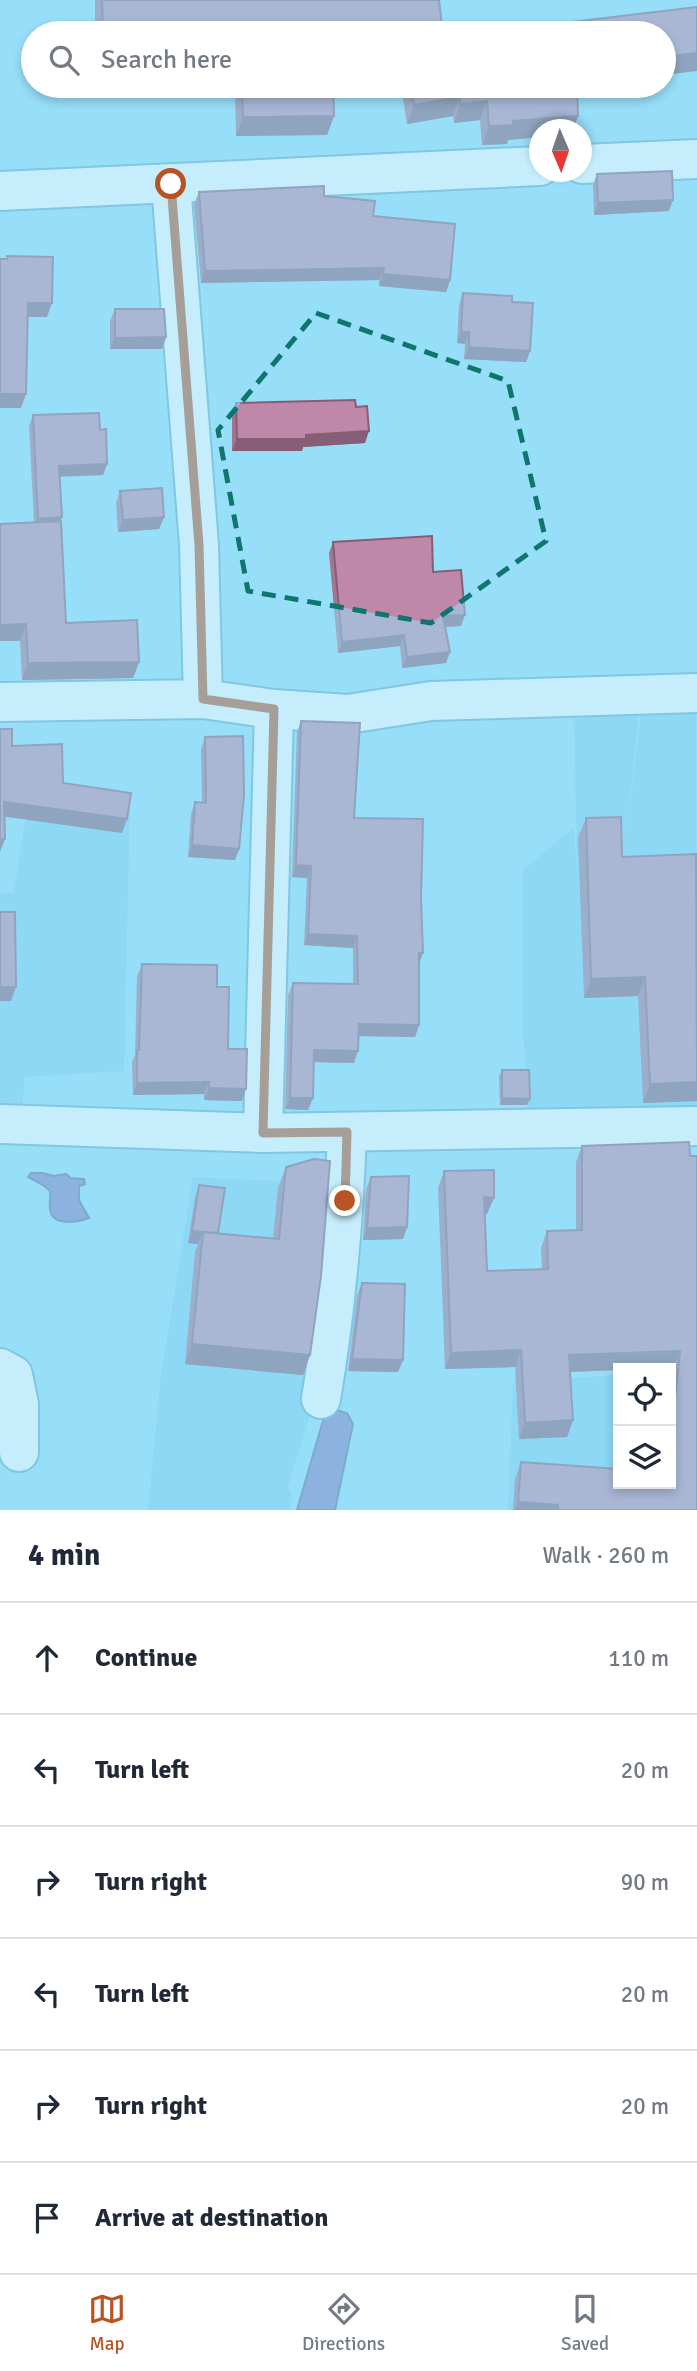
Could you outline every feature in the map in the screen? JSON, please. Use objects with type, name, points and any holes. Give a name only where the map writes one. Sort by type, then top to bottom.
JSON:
[{"type":"street","points":[[592,164],[697,159]]},
{"type":"street","points":[[0,191],[529,167]]},
{"type":"street","points":[[171,184],[199,545],[203,699]]},
{"type":"street","points":[[0,702],[203,699],[274,709],[348,714],[431,701],[697,693]]},
{"type":"street","points":[[263,1133],[274,709]]},
{"type":"street","points":[[0,1124],[263,1133],[697,1126]]},
{"type":"street","points":[[321,1399],[332,1336],[345,1201],[347,1132]]},
{"type":"street","points":[[0,1368],[13,1375],[19,1404],[19,1452]]},
{"type":"highlighted area","points":[[316,313],[508,381],[546,541],[431,623],[248,591],[218,430]]},
{"type":"shaded area","points":[[696,706],[697,1106],[529,1108],[523,1032],[523,870],[574,827],[577,872],[574,709],[639,710],[627,834],[641,712]]},
{"type":"shaded area","points":[[30,791],[130,802],[124,1071],[25,1077],[22,1108],[0,1106],[0,893],[14,893]]},
{"type":"shaded area","points":[[31,1173],[54,1176],[66,1174],[71,1178],[84,1179],[85,1184],[79,1186],[79,1200],[89,1218],[72,1222],[55,1219],[50,1209],[50,1191],[28,1177]]},
{"type":"shaded area","points":[[337,1176],[318,1388],[288,1487],[292,1497],[290,1510],[148,1510],[161,1375],[193,1177],[278,1181]]},
{"type":"shaded area","points":[[613,1375],[613,1489],[676,1489],[697,1510],[508,1510],[513,1382]]},
{"type":"shaded area","points":[[327,1407],[347,1413],[353,1424],[335,1510],[297,1510]]},
{"type":"building","points":[[102,0],[439,0],[442,21],[103,21]]},
{"type":"building","points":[[697,7],[697,53],[676,56],[676,21],[579,21]]},
{"type":"building","points":[[242,98],[333,98],[334,116],[243,117]]},
{"type":"building","points":[[413,98],[454,98],[414,105]]},
{"type":"building","points":[[460,98],[577,98],[578,116],[529,119],[513,121],[514,125],[489,126],[487,101],[460,104]]},
{"type":"building","points":[[672,171],[673,200],[598,203],[597,174]]},
{"type":"building","points":[[324,186],[324,196],[375,201],[373,216],[455,224],[450,280],[383,274],[384,268],[205,271],[199,192]]},
{"type":"building","points":[[7,256],[53,257],[52,303],[28,303],[26,394],[0,394],[0,259],[7,259]]},
{"type":"building","points":[[463,293],[512,296],[512,302],[533,303],[530,351],[469,347],[469,332],[461,332]]},
{"type":"building","points":[[115,309],[164,309],[166,337],[115,338]]},
{"type":"building","points":[[355,400],[356,407],[367,406],[369,431],[306,435],[306,439],[237,439],[236,403]]},
{"type":"building","points":[[99,413],[100,430],[106,429],[107,464],[59,466],[62,517],[38,519],[33,415]]},
{"type":"building","points":[[162,488],[164,517],[123,520],[120,491]]},
{"type":"building","points":[[61,521],[66,623],[137,620],[139,662],[28,663],[26,624],[0,625],[0,524]]},
{"type":"building","points":[[432,536],[433,572],[461,570],[465,615],[443,616],[450,652],[407,657],[404,635],[342,642],[333,542]]},
{"type":"building","points":[[301,721],[360,723],[354,818],[423,819],[423,953],[419,953],[419,1025],[359,1024],[358,1051],[314,1050],[313,1098],[290,1098],[293,983],[358,984],[357,936],[308,934],[311,866],[296,865]]},
{"type":"building","points":[[0,729],[12,729],[12,746],[62,744],[63,783],[131,793],[127,819],[4,802],[5,839],[0,839]]},
{"type":"building","points":[[243,736],[244,795],[239,849],[192,845],[195,802],[206,803],[205,737]]},
{"type":"building","points":[[621,817],[622,857],[696,854],[697,1082],[650,1084],[645,977],[591,979],[586,818]]},
{"type":"building","points":[[0,912],[15,912],[16,987],[0,987]]},
{"type":"building","points":[[142,964],[217,965],[217,987],[229,987],[228,1049],[247,1049],[246,1089],[209,1088],[209,1082],[137,1083]]},
{"type":"building","points":[[502,1070],[529,1070],[530,1099],[502,1098]]},
{"type":"building","points":[[689,1142],[690,1156],[697,1156],[697,1510],[558,1510],[558,1505],[518,1502],[521,1462],[613,1469],[613,1489],[676,1489],[676,1390],[680,1351],[569,1355],[573,1420],[525,1423],[521,1350],[451,1353],[444,1171],[494,1170],[494,1198],[484,1197],[487,1271],[548,1269],[547,1231],[582,1230],[582,1146]]},
{"type":"building","points":[[314,1159],[330,1161],[321,1276],[310,1355],[192,1344],[203,1232],[279,1239],[286,1167]]},
{"type":"building","points":[[409,1176],[407,1227],[367,1228],[371,1177]]},
{"type":"building","points":[[199,1185],[225,1188],[218,1233],[192,1231]]},
{"type":"building","points":[[362,1283],[405,1284],[403,1360],[352,1359]]},
{"type":"route","points":[[171,184],[199,545],[203,699],[274,709],[263,1133],[347,1132],[345,1201]]}]
